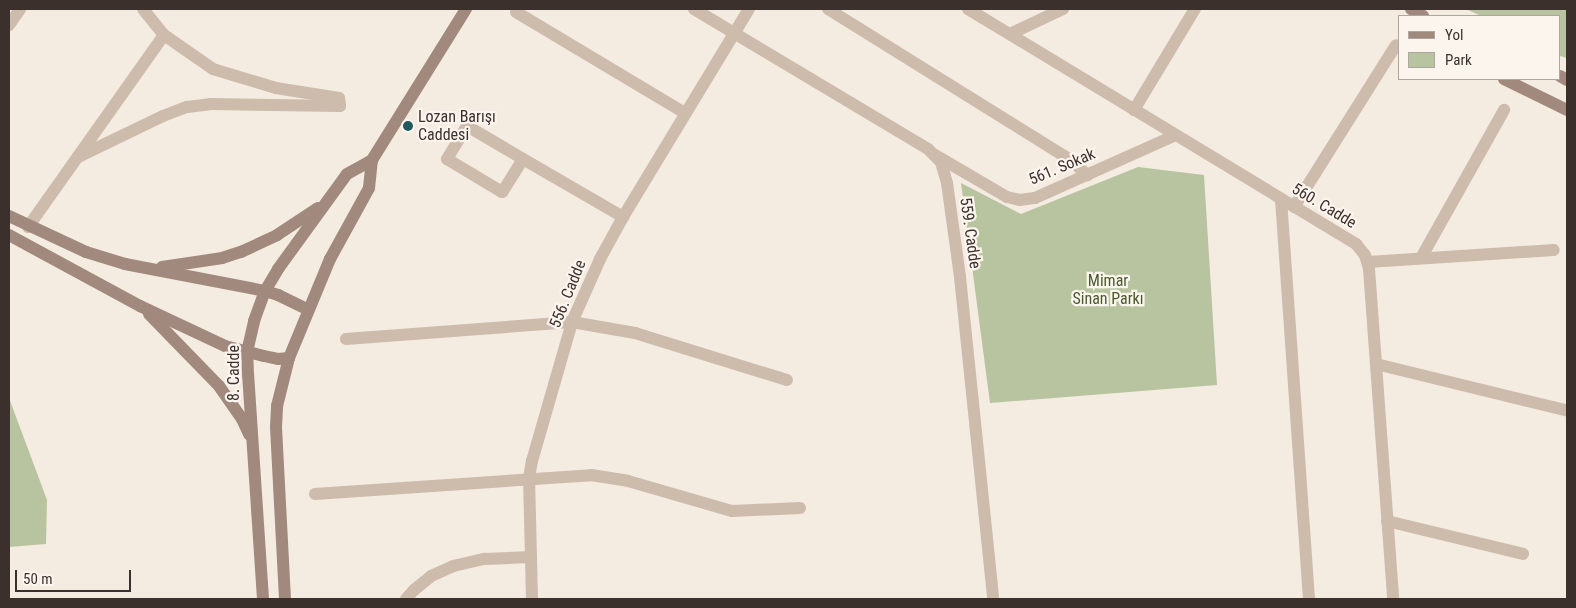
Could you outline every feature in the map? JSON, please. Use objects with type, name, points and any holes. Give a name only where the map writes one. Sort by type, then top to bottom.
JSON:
[{"type":"main road","name":"8. Cadde","points":[[285,599],[276,427],[277,406],[289,358],[330,259],[369,188],[372,160],[466,9]]},
{"type":"main road","points":[[1506,80],[1567,110]]},
{"type":"main road","name":"8. Cadde","points":[[263,599],[247,352],[254,321],[265,291],[278,268],[347,174],[372,160]]},
{"type":"main road","points":[[148,268],[208,261],[241,252],[277,235],[328,201]]},
{"type":"main road","points":[[9,216],[28,227],[86,252],[148,268],[278,294],[309,310]]},
{"type":"main road","points":[[9,235],[140,306],[225,346],[278,359],[289,358]]},
{"type":"main road","points":[[140,306],[218,386],[242,419],[254,451]]},
{"type":"street","points":[[9,25],[20,9]]},
{"type":"street","points":[[78,157],[163,116],[187,107],[210,104],[340,106],[340,98],[276,88],[213,69],[164,35],[143,9]]},
{"type":"street","points":[[694,9],[935,155]]},
{"type":"street","points":[[734,34],[750,9]]},
{"type":"street","points":[[828,9],[1072,161],[1086,175]]},
{"type":"street","name":"560. Cadde","points":[[968,9],[1356,244],[1368,262]]},
{"type":"street","points":[[1010,34],[1063,9]]},
{"type":"street","points":[[1134,110],[1195,9]]},
{"type":"street","points":[[516,12],[685,113]]},
{"type":"street","name":"556. Cadde","points":[[532,599],[530,479],[532,461],[572,322],[600,259],[623,217],[734,34]]},
{"type":"street","points":[[28,227],[164,35]]},
{"type":"street","points":[[1294,207],[1396,45]]},
{"type":"street","points":[[1421,258],[1504,110]]},
{"type":"street","points":[[523,159],[502,192],[447,158],[467,126],[623,217]]},
{"type":"street","name":"561. Sokak","points":[[935,155],[1007,196],[1020,200],[1035,198],[1176,135]]},
{"type":"street","name":"559. Cadde","points":[[935,155],[941,162],[947,183],[960,277],[994,599]]},
{"type":"street","points":[[1280,199],[1309,599]]},
{"type":"street","points":[[1392,599],[1368,262],[1554,250]]},
{"type":"street","points":[[346,338],[572,322],[635,333],[787,380]]},
{"type":"street","points":[[1376,364],[1565,410]]},
{"type":"street","points":[[315,494],[591,475],[610,477],[732,511],[800,508]]},
{"type":"street","points":[[1387,521],[1524,554]]},
{"type":"street","points":[[406,599],[431,576],[453,566],[484,559],[531,557]]},
{"type":"green space","points":[[1466,9],[1567,9],[1567,58],[1561,56],[1561,15],[1479,15]]},
{"type":"green space","name":"Mimar Sinan Parkı","points":[[1138,167],[1204,175],[1217,385],[990,403],[961,183],[1021,214]]},
{"type":"green space","points":[[9,398],[47,500],[46,544],[9,547]]},
{"type":"place","name":"Lozan Barışı Caddesi","points":[[408,126]]}]
